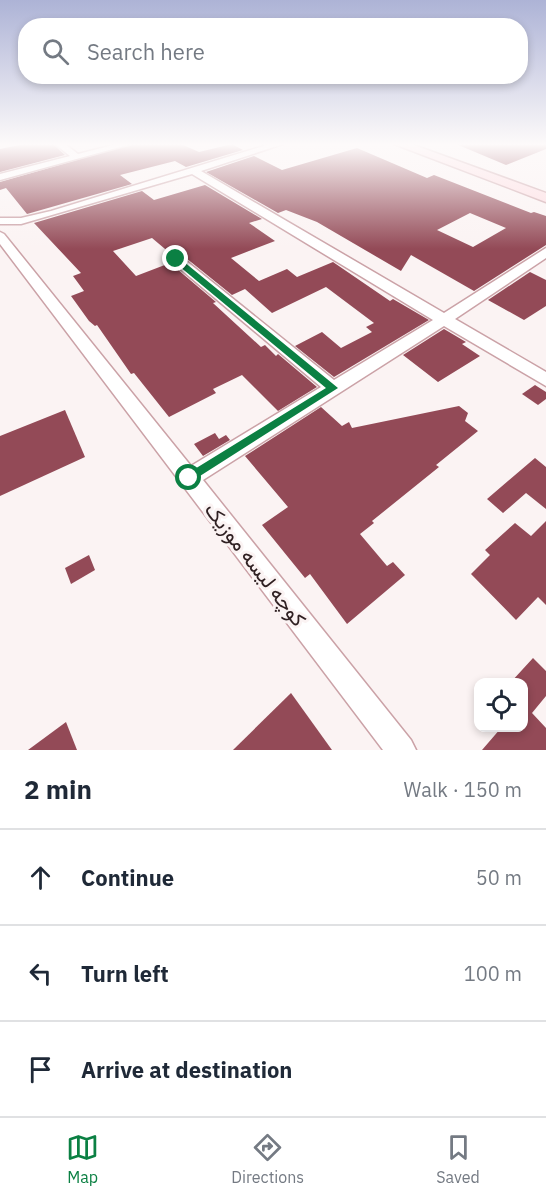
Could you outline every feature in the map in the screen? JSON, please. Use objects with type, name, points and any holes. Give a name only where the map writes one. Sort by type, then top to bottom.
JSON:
[{"type":"main road","points":[[495,179],[546,198]]},
{"type":"street","points":[[0,221],[21,221],[54,213],[163,179]]},
{"type":"street","points":[[207,179],[546,380]]},
{"type":"street","name":"کوچه لیسه موزیک","points":[[0,236],[401,750]]},
{"type":"street","points":[[189,478],[443,320],[546,252]]},
{"type":"street","points":[[176,259],[333,388]]},
{"type":"building","points":[[10,179],[125,179],[132,184],[27,214],[6,188],[0,190],[0,182]]},
{"type":"building","points":[[218,179],[444,179],[531,213],[546,216],[546,245],[474,291],[411,255],[401,271],[317,222],[286,210],[278,213]],"holes":[[[470,213],[506,228],[473,247],[437,230]]]},
{"type":"building","points":[[205,185],[262,219],[249,223],[275,241],[231,258],[259,281],[287,269],[297,277],[333,262],[390,301],[393,299],[429,320],[334,377],[295,346],[322,332],[341,348],[372,332],[366,327],[374,323],[326,287],[272,313],[245,289],[232,295],[181,254],[171,254],[152,238],[113,251],[136,276],[170,263],[216,302],[213,303],[261,347],[265,345],[276,356],[278,354],[317,387],[278,411],[242,375],[213,389],[216,393],[169,417],[134,373],[131,374],[97,325],[89,321],[71,296],[84,291],[73,276],[81,273],[34,223],[142,191],[154,200]]},
{"type":"building","points":[[530,272],[546,280],[546,306],[524,320],[488,300]]},
{"type":"building","points":[[444,329],[466,342],[462,344],[480,356],[438,382],[403,355]]},
{"type":"building","points":[[535,385],[546,392],[546,399],[538,405],[522,394]]},
{"type":"building","points":[[459,406],[468,413],[465,421],[478,431],[436,465],[439,467],[372,521],[374,523],[360,534],[387,566],[393,562],[405,575],[347,624],[310,574],[305,578],[262,525],[288,507],[245,456],[321,407],[342,426],[349,422],[352,428]]},
{"type":"building","points":[[65,410],[85,457],[0,496],[0,436]]},
{"type":"building","points":[[215,433],[219,439],[226,435],[230,440],[203,456],[194,444]]},
{"type":"building","points":[[535,458],[546,467],[546,509],[526,493],[503,513],[487,499]]},
{"type":"building","points":[[546,521],[546,605],[538,597],[516,620],[471,574],[490,555],[485,550],[515,523],[531,536]]},
{"type":"building","points":[[89,555],[95,570],[71,584],[65,568]]},
{"type":"building","points":[[533,658],[546,671],[546,696],[532,713],[546,728],[546,750],[482,750],[498,732],[528,732],[528,678],[515,678]]},
{"type":"building","points":[[291,693],[332,750],[233,750]]},
{"type":"building","points":[[66,722],[77,750],[28,750]]},
{"type":"route","points":[[176,259],[333,388],[189,478]]}]
